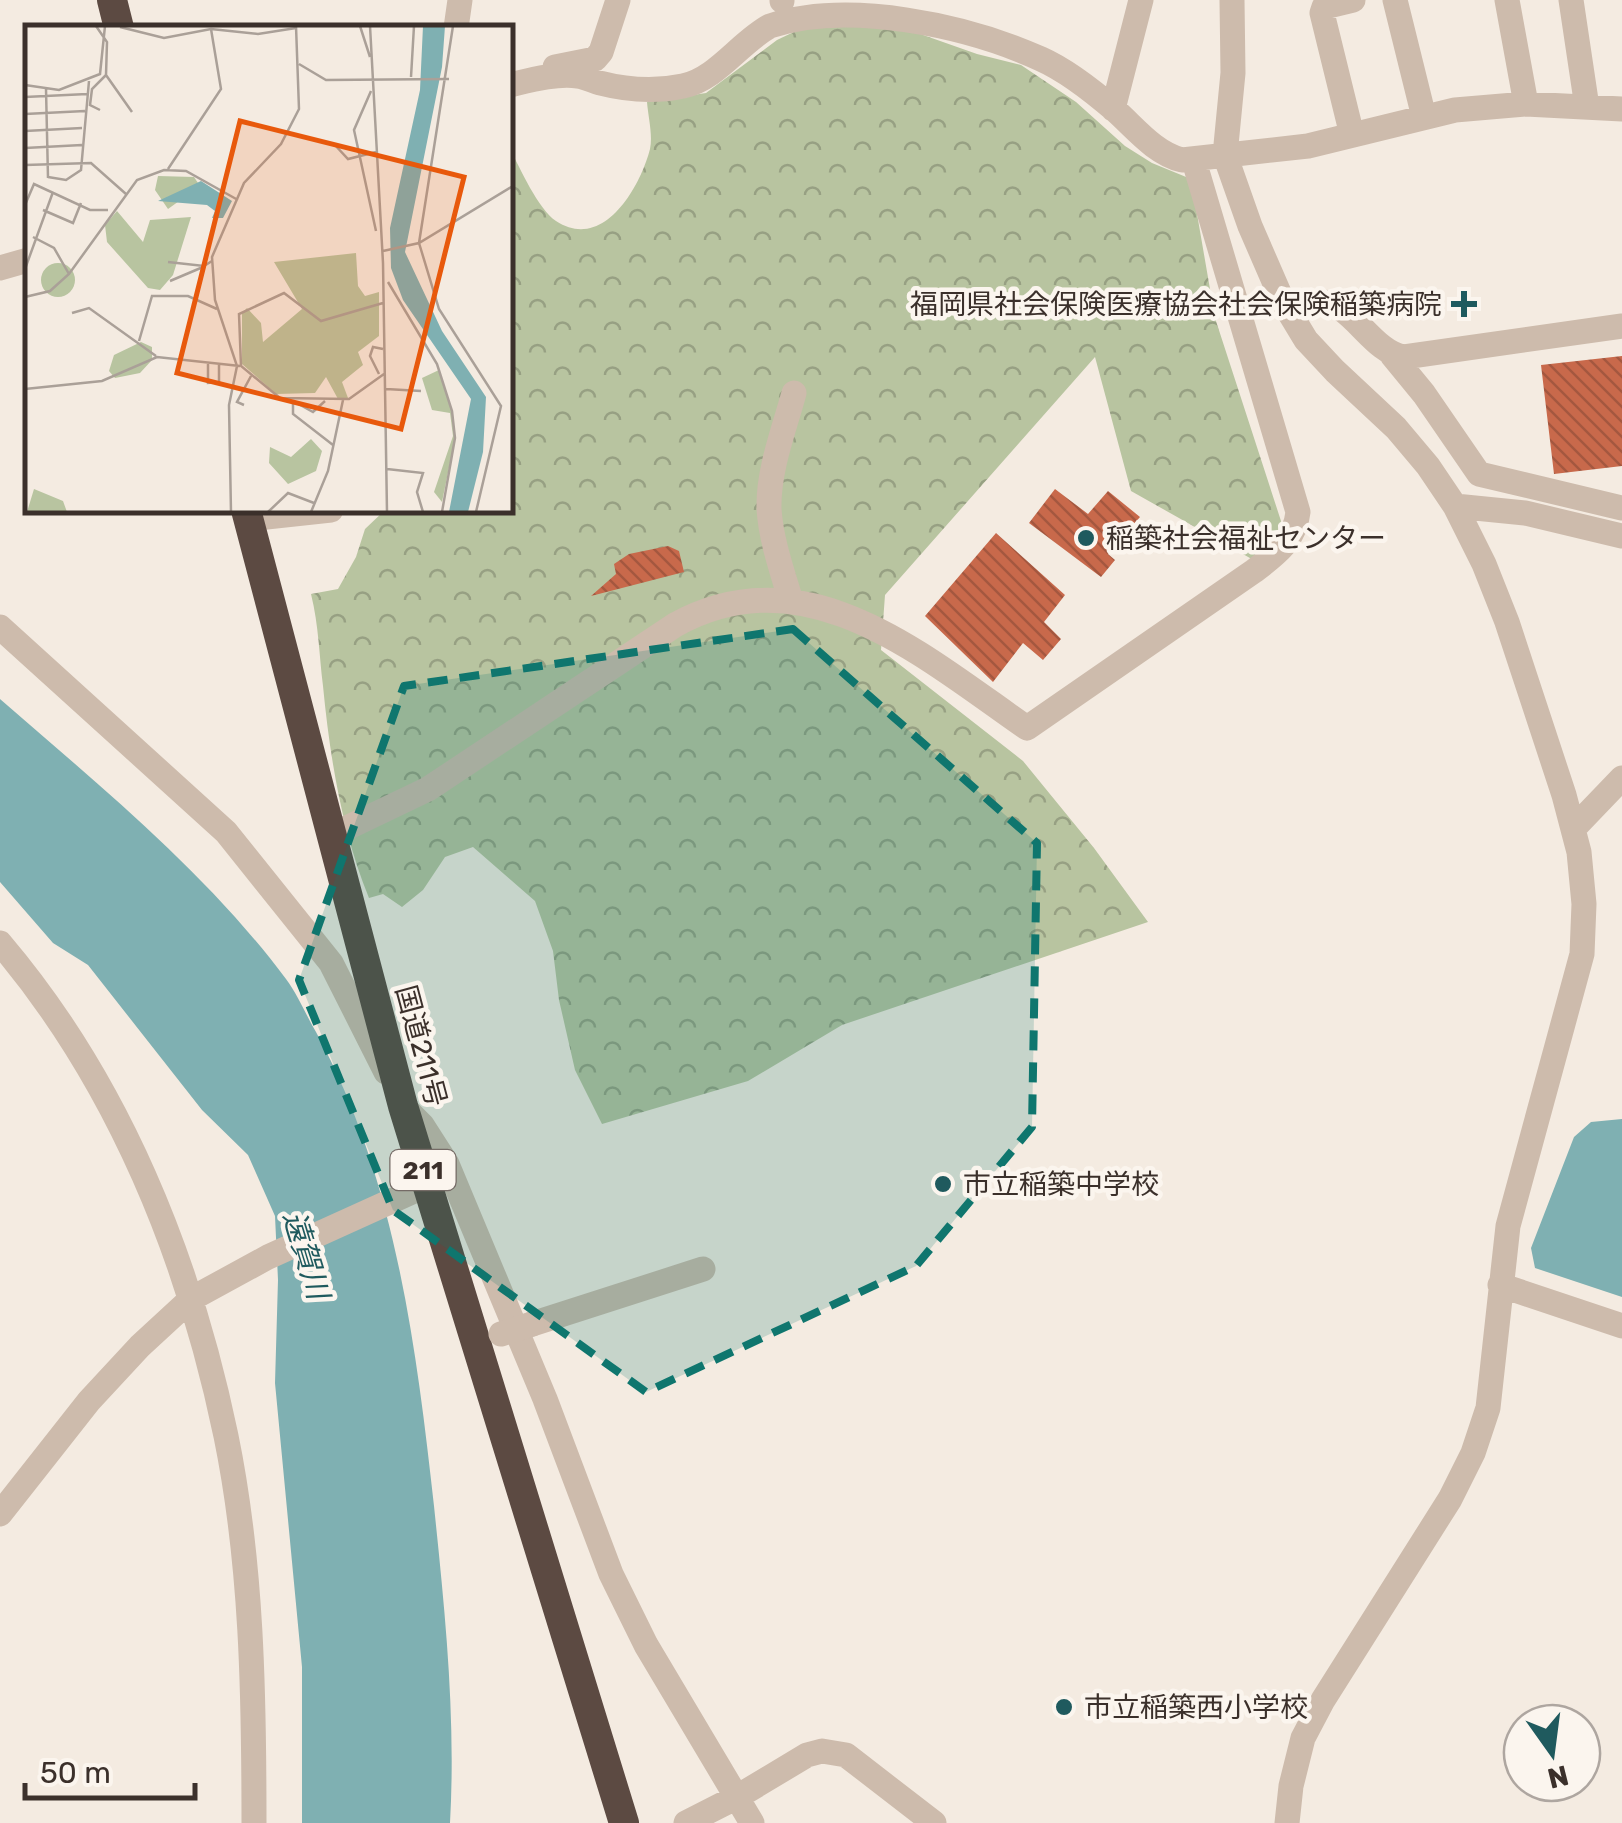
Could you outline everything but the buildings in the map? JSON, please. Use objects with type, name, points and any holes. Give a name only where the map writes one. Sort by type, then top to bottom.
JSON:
[{"type":"highway","points":[[112,0],[119,25]]},
{"type":"highway","name":"国道211号","points":[[247,514],[403,1106],[418,1188],[488,1338],[624,1823]]},
{"type":"street","points":[[456,25],[460,0]]},
{"type":"street","points":[[512,83],[554,67],[594,59],[601,52],[618,0]]},
{"type":"street","points":[[1113,109],[1141,0]]},
{"type":"street","points":[[1232,0],[1233,73],[1225,155],[1250,226],[1306,340],[1396,428],[1428,466],[1455,506],[1484,564],[1507,622],[1573,829],[1584,904],[1582,954],[1508,1226],[1488,1408],[1473,1454],[1450,1499],[1303,1738],[1286,1823]]},
{"type":"street","points":[[1352,135],[1322,13],[1324,7],[1353,0]]},
{"type":"street","points":[[1395,0],[1424,117]]},
{"type":"street","points":[[1507,0],[1526,104]]},
{"type":"street","points":[[1571,0],[1587,107]]},
{"type":"street","points":[[512,84],[578,76],[644,90],[688,85],[767,27],[782,5],[875,9],[918,16],[1044,60],[1091,90],[1166,156],[1194,161],[1308,146],[1455,110],[1526,104],[1622,109]]},
{"type":"street","points":[[330,836],[428,789],[704,610],[728,602],[791,600],[835,611],[903,642],[1027,728],[1282,549],[1296,528],[1298,512],[1194,161]]},
{"type":"street","points":[[0,268],[25,261]]},
{"type":"street","points":[[1289,312],[1321,302],[1334,304],[1392,355],[1479,474],[1622,508]]},
{"type":"street","points":[[1392,355],[1404,357],[1622,326]]},
{"type":"street","points":[[791,600],[771,531],[769,504],[773,469],[794,393]]},
{"type":"street","points":[[1455,506],[1525,513],[1622,536]]},
{"type":"street","points":[[247,514],[290,512]]},
{"type":"street","points":[[0,626],[226,832],[331,963],[403,1106],[422,1125],[447,1164],[545,1399],[611,1574],[646,1646],[752,1823]]},
{"type":"street","points":[[1573,829],[1621,776]]},
{"type":"street","points":[[0,944],[72,1037],[133,1148],[191,1300],[226,1437],[238,1516],[254,1700],[254,1823]]},
{"type":"street","points":[[0,1514],[89,1401],[140,1346],[191,1300],[268,1257],[418,1188]]},
{"type":"street","points":[[488,1338],[703,1269]]},
{"type":"street","points":[[1500,1285],[1622,1326]]},
{"type":"street","points":[[686,1823],[737,1798],[807,1755],[822,1751],[846,1755],[934,1823]]},
{"type":"highlighted area","points":[[793,629],[1037,843],[1032,1127],[916,1266],[646,1392],[393,1210],[299,980],[404,686]]},
{"type":"green space","points":[[846,25],[909,30],[1021,65],[1076,102],[1125,146],[1152,163],[1191,179],[1215,318],[1281,521],[1278,541],[1257,562],[1131,491],[1095,357],[885,595],[881,650],[1023,761],[1148,922],[842,1025],[748,1081],[602,1124],[575,1070],[559,1000],[553,951],[535,901],[473,847],[445,857],[423,890],[402,907],[383,894],[369,898],[338,794],[311,594],[338,589],[356,557],[365,529],[383,512],[512,512],[512,153],[530,188],[556,221],[573,228],[589,228],[604,222],[628,197],[645,165],[651,144],[647,102],[706,93],[777,40],[800,29]]},
{"type":"water","name":"遠賀川","points":[[0,699],[114,798],[222,902],[286,979],[343,1087],[383,1203],[410,1323],[419,1384],[448,1664],[452,1743],[450,1823],[302,1823],[302,1667],[275,1383],[275,1216],[248,1155],[202,1110],[88,965],[53,943],[0,882]]},
{"type":"water","points":[[1622,1119],[1622,1297],[1535,1268],[1531,1248],[1574,1137],[1591,1122]]},
{"type":"place","name":"福岡県社会保険医療協会社会保険稲築病院","points":[[1464,304]]},
{"type":"place","name":"稲築社会福祉センター","points":[[1086,538]]},
{"type":"place","name":"市立稲築中学校","points":[[943,1184]]},
{"type":"place","name":"市立稲築西小学校","points":[[1064,1707]]}]
